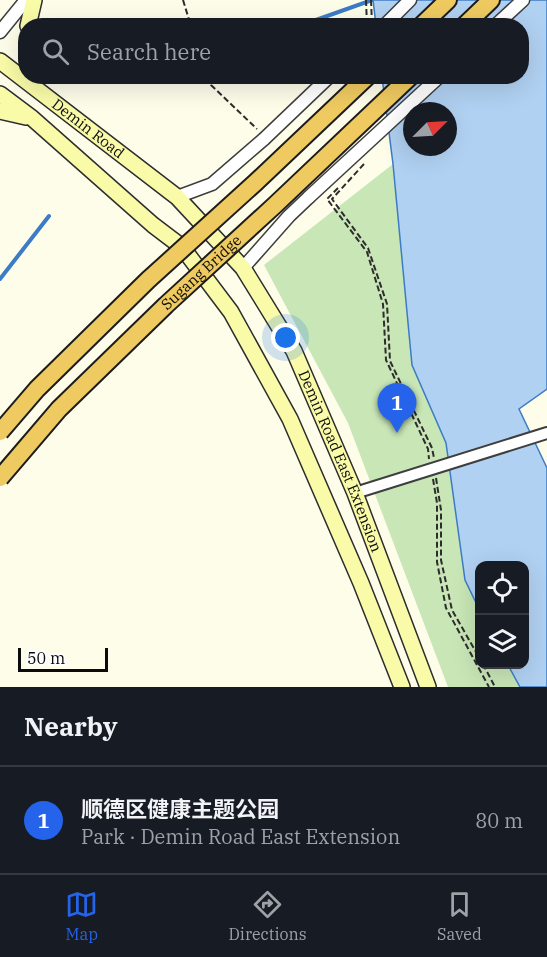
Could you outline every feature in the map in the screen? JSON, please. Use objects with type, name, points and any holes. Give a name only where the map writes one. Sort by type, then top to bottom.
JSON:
[{"type":"highway","points":[[429,18],[448,0]]},
{"type":"highway","points":[[472,18],[491,0]]},
{"type":"highway","name":"Sugang Bridge","points":[[0,432],[37,388],[148,280],[360,84]]},
{"type":"highway","name":"Sugang Bridge","points":[[0,478],[59,409],[83,385],[166,304],[403,84]]},
{"type":"main road","points":[[30,18],[34,0]]},
{"type":"main road","name":"Demin Road","points":[[0,61],[18,74]]},
{"type":"main road","name":"Demin Road","points":[[31,84],[177,197]]},
{"type":"main road","points":[[42,84],[48,97]]},
{"type":"main road","name":"Demin Road East Extension","points":[[0,94],[32,118],[153,225],[182,247],[231,312],[291,418],[402,687]]},
{"type":"main road","points":[[0,111],[32,118]]},
{"type":"main road","name":"Demin Road East Extension","points":[[177,197],[243,268],[294,351],[355,493],[428,687]]},
{"type":"street","points":[[0,32],[26,0]]},
{"type":"street","points":[[392,18],[410,0]]},
{"type":"street","points":[[504,18],[523,0]]},
{"type":"street","points":[[177,197],[212,184],[264,139],[322,84]]},
{"type":"street","points":[[243,268],[289,216],[431,84]]},
{"type":"street","points":[[355,493],[547,433]]},
{"type":"path","points":[[183,0],[189,18]]},
{"type":"path","points":[[366,0],[367,18]]},
{"type":"path","points":[[371,0],[372,18]]},
{"type":"path","points":[[366,157],[327,199],[367,252],[383,304],[386,360],[428,449],[433,469],[441,510],[441,560],[452,610],[475,650]]},
{"type":"path","points":[[363,165],[332,199],[368,249],[387,304],[390,361],[432,448],[437,503],[437,562],[446,608],[489,687]]},
{"type":"path","points":[[486,669],[495,687]]},
{"type":"green space","points":[[393,164],[412,365],[446,443],[465,580],[475,601],[475,669],[510,669],[520,687],[448,687],[348,423],[264,265]]},
{"type":"water","points":[[373,0],[547,0],[547,389],[519,409],[547,468],[547,687],[520,687],[510,669],[529,669],[529,561],[475,561],[475,601],[465,580],[446,443],[412,365],[393,164],[383,84],[529,84],[529,18],[375,18]]},
{"type":"waterway","points":[[321,18],[372,0]]},
{"type":"waterway","points":[[0,279],[49,216]]},
{"type":"place","name":"顺德区健康主题公园","points":[[397,433]]}]
